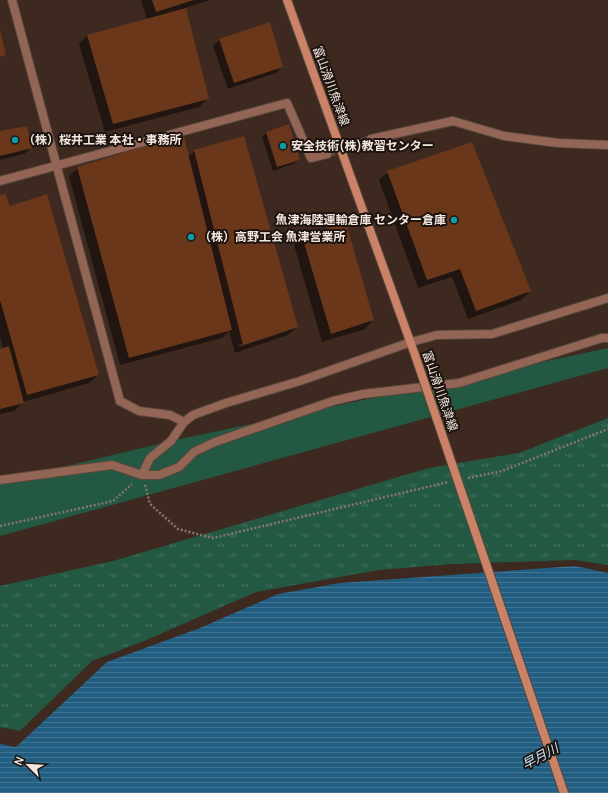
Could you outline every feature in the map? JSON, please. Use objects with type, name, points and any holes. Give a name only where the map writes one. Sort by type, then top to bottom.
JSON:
[{"type":"main road","name":"富山滑川魚津線","points":[[287,0],[411,342],[564,793]]},
{"type":"street","points":[[12,0],[55,165],[120,401],[139,410],[170,415],[184,422]]},
{"type":"street","points":[[0,181],[287,103],[311,158],[326,154]]},
{"type":"street","points":[[371,139],[453,121],[504,136],[558,143],[608,145]]},
{"type":"street","points":[[142,475],[150,458],[171,440],[184,422],[194,415],[226,403],[300,381],[411,342],[437,336],[492,334],[608,298]]},
{"type":"street","points":[[0,480],[112,465],[142,475],[159,475],[179,466],[194,452],[215,442],[334,401],[364,394],[459,383],[602,338],[608,338]]},
{"type":"path","points":[[461,480],[502,471],[608,429]]},
{"type":"path","points":[[0,526],[113,501],[142,475],[150,504],[178,529],[212,538],[454,481]]},
{"type":"green space","points":[[608,348],[608,368],[0,536],[0,482],[171,441]]},
{"type":"green space","points":[[608,418],[608,565],[575,560],[452,564],[379,570],[256,592],[144,641],[92,661],[20,731],[0,727],[0,586],[113,561],[429,468],[519,453]]},
{"type":"water","name":"早月川","points":[[575,566],[608,573],[608,793],[0,793],[0,744],[16,747],[107,662],[200,628],[278,594],[340,583]]},
{"type":"building","points":[[152,0],[194,0],[156,12]]},
{"type":"building","points":[[186,8],[209,99],[113,124],[87,35]]},
{"type":"building","points":[[270,22],[283,67],[234,83],[219,39]]},
{"type":"building","points":[[0,30],[6,55],[0,57]]},
{"type":"building","name":"安全技術(株)教習センター","points":[[289,124],[300,160],[277,167],[266,132]]},
{"type":"building","name":"（株）桜井工業 本社・事務所","points":[[27,126],[32,148],[0,156],[0,131]]},
{"type":"building","points":[[244,136],[298,327],[243,345],[194,150]]},
{"type":"building","points":[[184,137],[232,330],[129,358],[77,167],[149,145]]},
{"type":"building","name":"魚津海陸運輸倉庫 センター倉庫","points":[[472,142],[531,291],[476,311],[460,269],[427,280],[387,171]]},
{"type":"building","points":[[5,194],[10,206],[47,194],[99,375],[27,395],[0,300],[0,195]]},
{"type":"building","points":[[346,223],[374,320],[331,334],[302,236]]},
{"type":"building","points":[[9,346],[24,403],[0,409],[0,349]]},
{"type":"tunnel","points":[[327,154],[371,139]]},
{"type":"place","name":"（株）桜井工業 本社・事務所","points":[[15,140]]},
{"type":"place","name":"安全技術(株)教習センター","points":[[283,146]]},
{"type":"place","name":"魚津海陸運輸倉庫 センター倉庫","points":[[454,220]]},
{"type":"place","name":"（株）高野工会 魚津営業所","points":[[191,237]]}]
